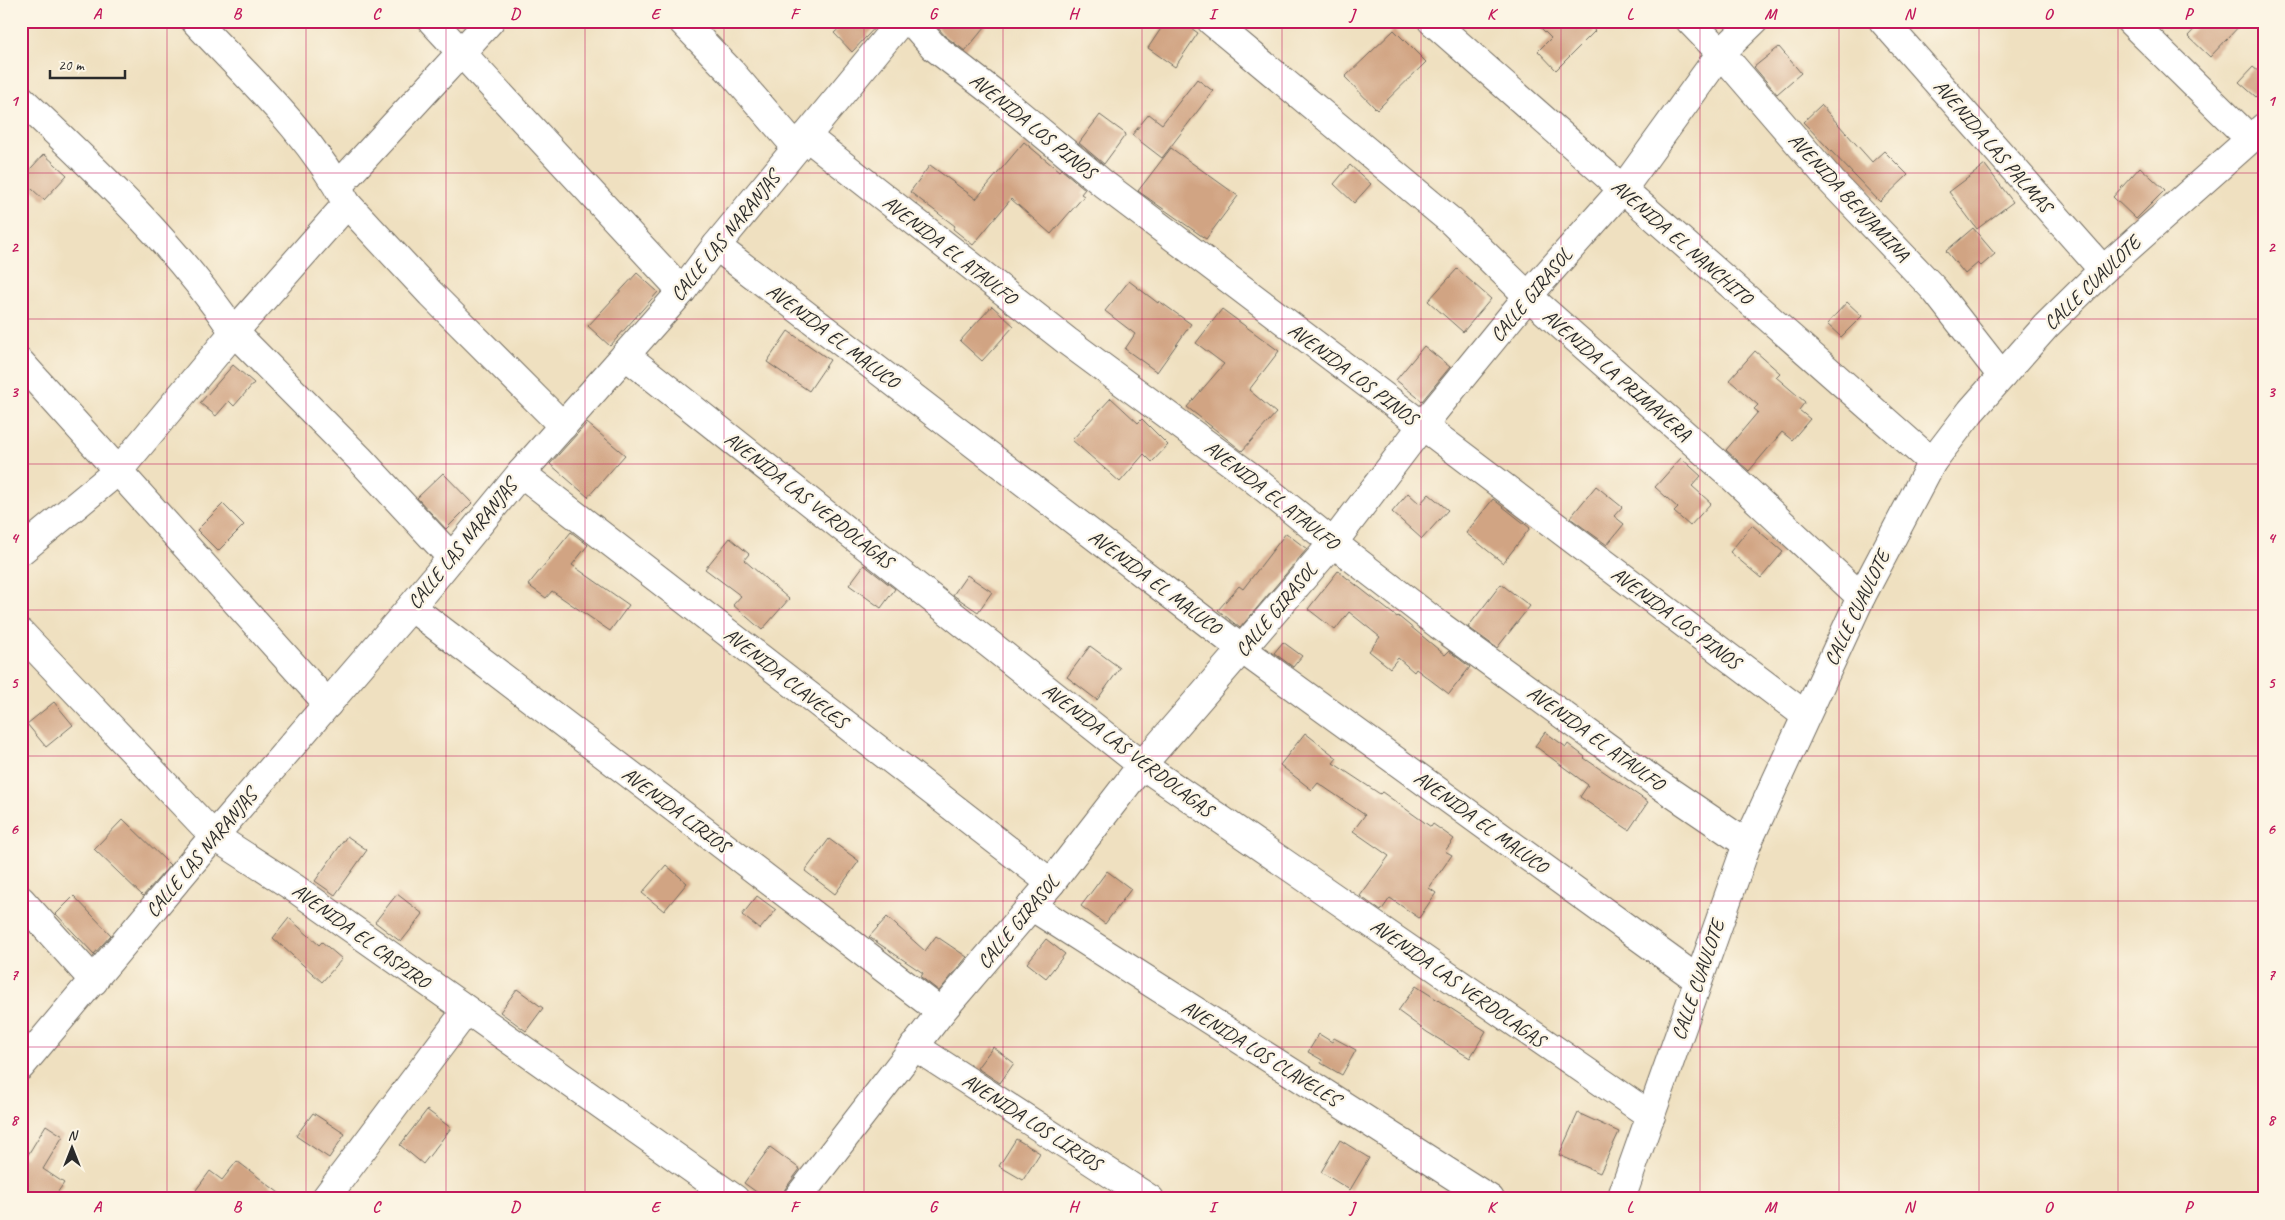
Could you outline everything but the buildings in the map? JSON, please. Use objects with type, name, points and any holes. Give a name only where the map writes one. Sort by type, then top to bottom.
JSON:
[{"type":"street","points":[[195,21],[304,137],[342,195],[430,294],[563,426]]},
{"type":"street","points":[[432,21],[461,55],[508,102],[571,174],[682,291]]},
{"type":"street","points":[[21,551],[119,470],[234,332],[342,195],[490,21]]},
{"type":"street","name":"AVENIDA EL ATAULFO","points":[[682,21],[802,142],[1251,477],[1439,625],[1654,781],[1747,844]]},
{"type":"street","name":"CALLE LAS NARANJAS","points":[[21,1066],[214,836],[411,607],[521,473],[682,291],[716,246],[902,21]]},
{"type":"street","name":"AVENIDA LOS PINOS","points":[[911,21],[934,47],[995,94],[1106,186],[1805,715]]},
{"type":"street","name":"AVENIDA LA PRIMAVERA","points":[[1211,21],[1452,222],[1528,296],[1726,471],[1860,597]]},
{"type":"street","name":"AVENIDA EL NANCHITO","points":[[1432,21],[1932,462]]},
{"type":"street","name":"AVENIDA BENJAMINA","points":[[1690,21],[1721,53],[1832,182],[1934,289],[2002,376]]},
{"type":"street","name":"CALLE GIRASOL","points":[[797,1199],[941,1012],[1051,883],[1142,765],[1243,650],[1333,543],[1422,426],[1528,296],[1622,190],[1721,53],[1754,21]]},
{"type":"street","name":"AVENIDA LAS PALMAS","points":[[1883,21],[2102,270]]},
{"type":"street","points":[[2130,21],[2257,133]]},
{"type":"street","points":[[21,99],[90,165],[162,242],[222,313],[234,332],[359,458],[451,557]]},
{"type":"street","name":"CALLE CUAULOTE","points":[[1621,1199],[1697,979],[1747,844],[1860,597],[1932,462],[1971,411],[2046,326],[2102,270],[2257,133]]},
{"type":"street","name":"AVENIDA EL MALUCO","points":[[716,246],[1243,650],[1697,979]]},
{"type":"street","name":"AVENIDA LAS VERDOLAGAS","points":[[625,355],[1142,765],[1651,1116]]},
{"type":"street","points":[[21,363],[328,704]]},
{"type":"street","name":"AVENIDA CLAVELES","points":[[521,473],[1051,883]]},
{"type":"street","name":"AVENIDA LIRIOS","points":[[411,607],[941,1012]]},
{"type":"street","name":"AVENIDA EL CASPIRO","points":[[21,633],[214,836],[293,887],[733,1198]]},
{"type":"street","points":[[21,900],[94,981]]},
{"type":"street","name":"AVENIDA LOS CLAVELES","points":[[1031,906],[1490,1199]]},
{"type":"street","points":[[325,1199],[466,1011]]},
{"type":"street","name":"AVENIDA LOS LIRIOS","points":[[914,1046],[1150,1199]]}]
